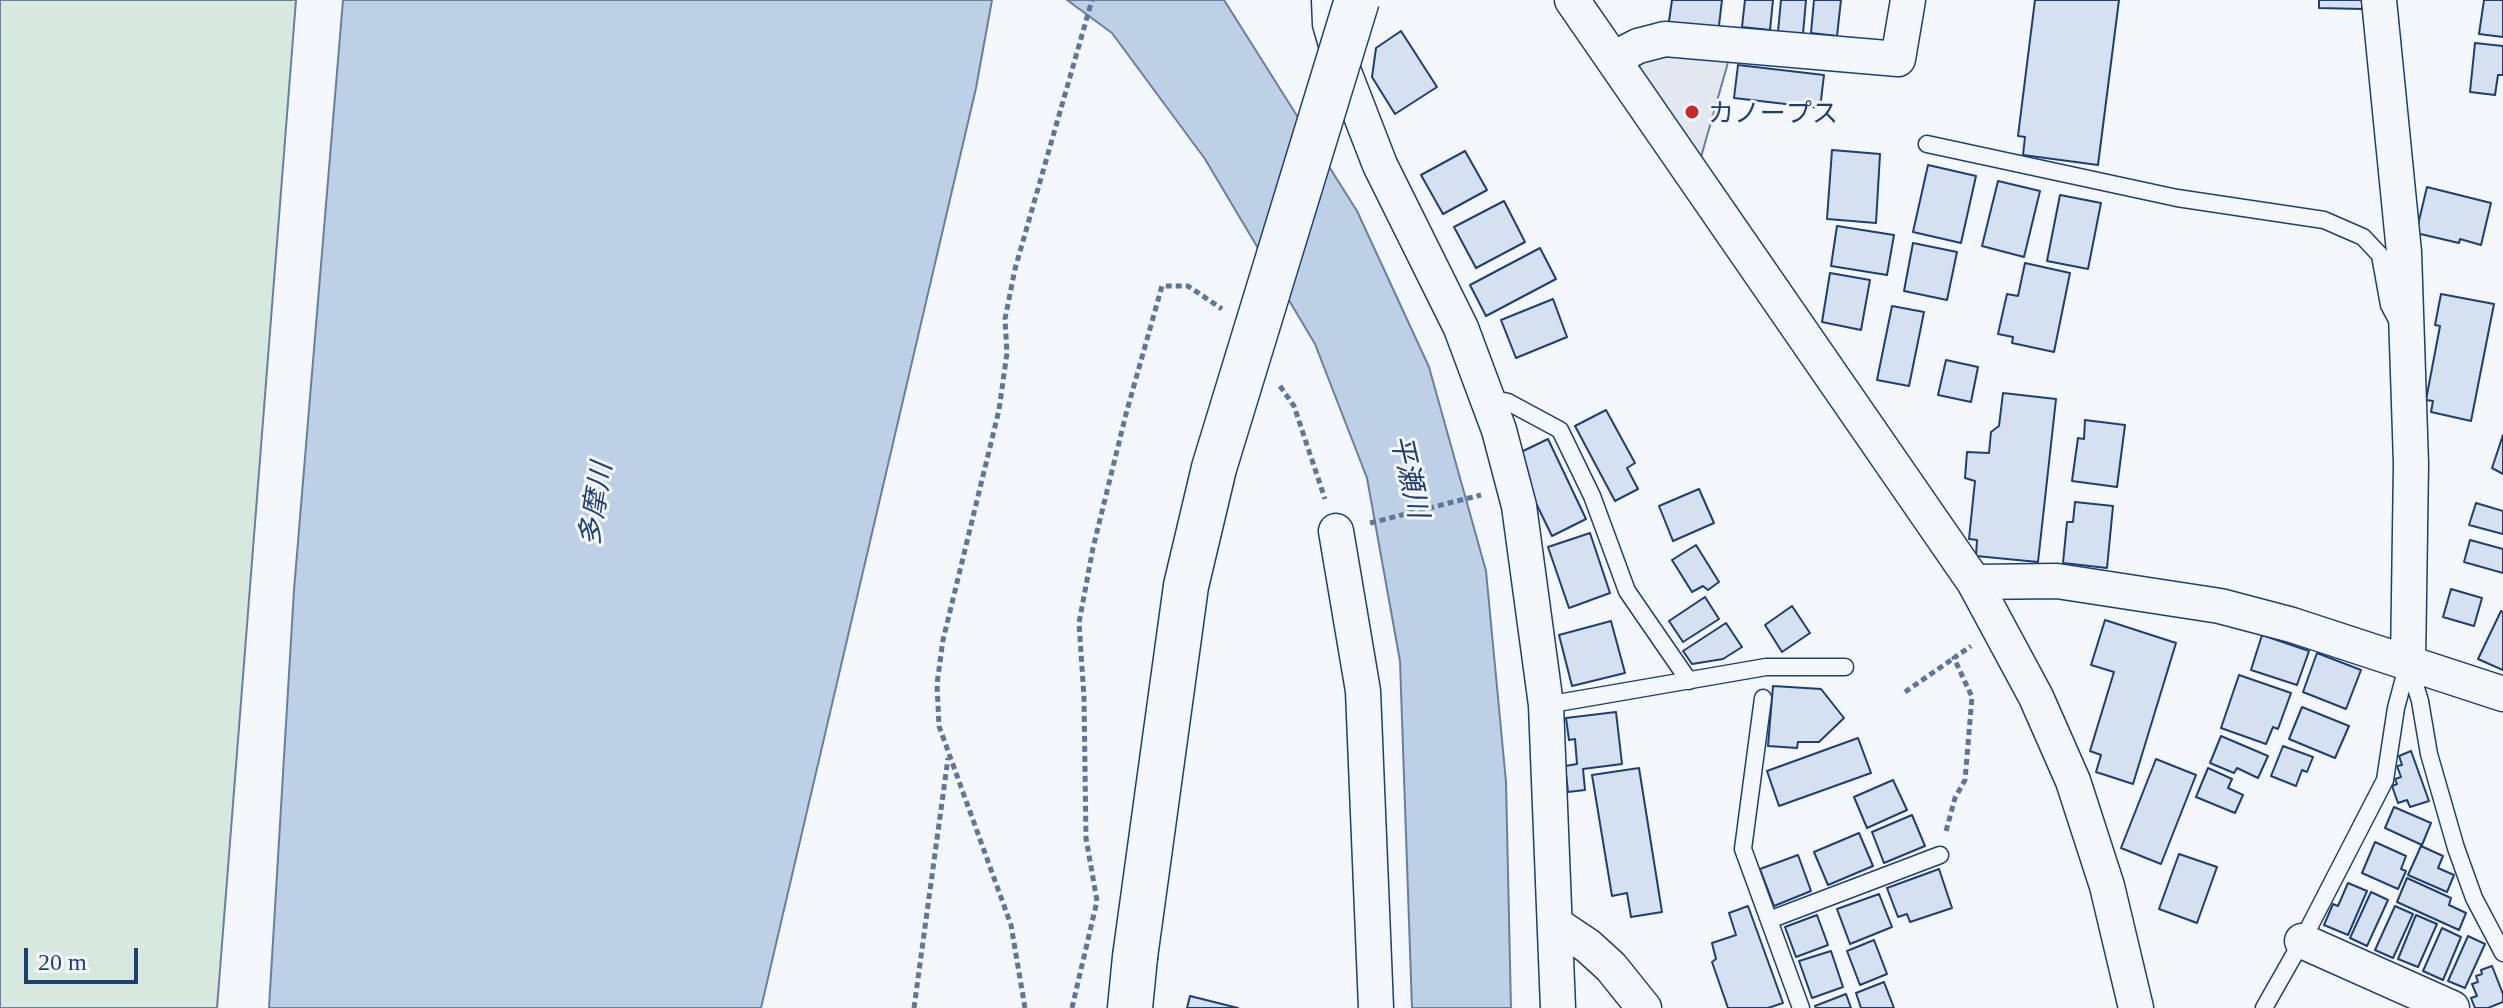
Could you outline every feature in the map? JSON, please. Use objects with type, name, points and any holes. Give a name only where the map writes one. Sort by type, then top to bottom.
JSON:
[{"type":"main road","points":[[1130,1008],[1186,586],[1214,468],[1357,0]]},
{"type":"street","points":[[1329,0],[1330,24],[1340,60],[1367,132],[1380,165],[1461,328],[1499,430],[1519,506],[1546,705],[1558,1008]]},
{"type":"street","points":[[1572,0],[1974,582],[2036,697],[2073,781],[2107,886],[2136,1008]]},
{"type":"street","points":[[1613,59],[1638,46],[1665,39],[1898,59],[1908,0]]},
{"type":"street","points":[[2379,0],[2404,252],[2411,464],[2408,663]]},
{"type":"street","points":[[1336,531],[1363,691],[1376,1008]]},
{"type":"street","points":[[1974,582],[2057,581],[2220,606],[2292,625],[2503,694]]},
{"type":"street","points":[[1555,924],[1588,946],[1611,967],[1644,1008]]},
{"type":"street","points":[[2302,941],[2452,1008]]},
{"type":"lane","points":[[1927,144],[2177,198],[2324,220],[2363,237],[2380,255],[2389,305],[2407,339]]},
{"type":"lane","points":[[1485,397],[1508,402],[1560,430],[1592,496],[1627,591],[1689,681]]},
{"type":"lane","points":[[2264,1008],[2385,780],[2396,708],[2408,663]]},
{"type":"lane","points":[[2408,663],[2420,701],[2429,754],[2456,848],[2474,898],[2503,953]]},
{"type":"lane","points":[[1546,705],[1766,667],[1845,667]]},
{"type":"lane","points":[[1763,698],[1743,849],[1801,1008]]},
{"type":"lane","points":[[1769,920],[1940,855]]},
{"type":"path","points":[[1025,1008],[1011,925],[948,757],[939,726],[937,698],[943,640],[999,410],[1007,353],[1005,319],[1015,269],[1092,0]]},
{"type":"path","points":[[1072,1008],[1097,901],[1086,838],[1084,697],[1079,623],[1093,548],[1126,414],[1162,286]]},
{"type":"path","points":[[1336,531],[1489,493]]},
{"type":"path","points":[[1905,692],[1998,627]]},
{"type":"path","points":[[1940,855],[1955,798],[1965,780],[1972,697],[1954,658]]},
{"type":"path","points":[[914,1008],[948,757]]},
{"type":"shaded area","points":[[0,0],[296,0],[217,1008],[0,1008]]},
{"type":"shaded area","name":"カノープス","points":[[1643,54],[1729,59],[1701,157],[1638,66]]},
{"type":"water","name":"多摩川","points":[[343,0],[992,0],[976,88],[761,1008],[269,1008],[294,590]]},
{"type":"water","name":"平瀬川","points":[[1067,0],[1224,0],[1357,211],[1429,367],[1486,571],[1506,782],[1511,1008],[1412,1008],[1400,661],[1367,478],[1315,344],[1205,159],[1112,33]]},
{"type":"building","points":[[1672,0],[1722,0],[1718,34],[1668,28]]},
{"type":"building","points":[[1745,0],[1773,0],[1770,30],[1742,27]]},
{"type":"building","points":[[1781,0],[1806,0],[1803,34],[1778,32]]},
{"type":"building","points":[[1814,0],[1841,0],[1837,36],[1811,33]]},
{"type":"building","points":[[2035,0],[2119,0],[2098,165],[2023,155],[2025,137],[2018,136]]},
{"type":"building","points":[[2319,0],[2362,0],[2362,9],[2319,8]]},
{"type":"building","points":[[2484,0],[2503,0],[2503,37],[2479,34]]},
{"type":"building","points":[[1401,31],[1437,87],[1395,114],[1372,77],[1376,48]]},
{"type":"building","points":[[2475,43],[2503,46],[2503,75],[2498,75],[2495,95],[2470,92]]},
{"type":"building","points":[[1738,65],[1824,75],[1820,108],[1734,98]]},
{"type":"building","points":[[1832,150],[1880,154],[1876,223],[1827,219]]},
{"type":"building","points":[[1465,151],[1487,190],[1443,214],[1421,175]]},
{"type":"building","points":[[1928,165],[1976,176],[1961,243],[1913,232]]},
{"type":"building","points":[[1998,181],[2040,191],[2024,257],[1982,246]]},
{"type":"building","points":[[2427,187],[2491,203],[2481,245],[2416,233]]},
{"type":"building","points":[[2060,195],[2101,203],[2088,269],[2047,261]]},
{"type":"building","points":[[1504,201],[1525,242],[1476,268],[1454,227]]},
{"type":"building","points":[[1837,226],[1894,235],[1887,275],[1831,266]]},
{"type":"building","points":[[1913,243],[1957,252],[1947,300],[1904,291]]},
{"type":"building","points":[[1540,248],[1556,279],[1486,316],[1470,285]]},
{"type":"building","points":[[2025,263],[2070,273],[2054,352],[2012,343],[2013,337],[1998,334],[2007,294],[2018,296]]},
{"type":"building","points":[[1830,273],[1870,280],[1861,330],[1822,322]]},
{"type":"building","points":[[2441,294],[2494,304],[2471,421],[2431,412],[2433,401],[2426,400],[2440,326],[2435,325]]},
{"type":"building","points":[[1553,299],[1567,337],[1516,358],[1501,320]]},
{"type":"building","points":[[1892,306],[1924,312],[1909,386],[1877,380]]},
{"type":"building","points":[[1946,360],[1978,367],[1971,402],[1938,395]]},
{"type":"building","points":[[2003,393],[2056,399],[2038,562],[1976,556],[1977,540],[1969,539],[1975,481],[1965,478],[1967,452],[1989,453],[1991,432],[1999,426]]},
{"type":"building","points":[[1606,410],[1635,463],[1627,468],[1638,489],[1615,501],[1575,426]]},
{"type":"building","points":[[2085,420],[2125,425],[2117,487],[2072,481],[2078,438],[2084,439]]},
{"type":"building","points":[[2503,435],[2503,474],[2492,468]]},
{"type":"building","points":[[1548,439],[1586,519],[1552,536],[1531,493],[1521,452]]},
{"type":"building","points":[[1699,489],[1714,523],[1673,541],[1659,506]]},
{"type":"building","points":[[2075,502],[2113,506],[2107,568],[2063,563],[2067,522],[2073,522]]},
{"type":"building","points":[[2476,503],[2503,511],[2503,534],[2469,525]]},
{"type":"building","points":[[1590,533],[1610,593],[1569,608],[1548,547]]},
{"type":"building","points":[[2470,540],[2503,549],[2503,573],[2464,562]]},
{"type":"building","points":[[1696,545],[1719,582],[1708,590],[1703,586],[1692,592],[1672,560]]},
{"type":"building","points":[[2451,589],[2482,598],[2474,626],[2443,617]]},
{"type":"building","points":[[1705,597],[1719,619],[1683,642],[1669,621]]},
{"type":"building","points":[[1792,606],[1810,633],[1782,652],[1765,625]]},
{"type":"building","points":[[2503,612],[2503,670],[2478,659]]},
{"type":"building","points":[[2105,620],[2176,643],[2133,784],[2096,772],[2101,755],[2090,751],[2114,672],[2091,665]]},
{"type":"building","points":[[1611,621],[1625,673],[1572,686],[1559,635]]},
{"type":"building","points":[[1726,623],[1742,647],[1723,659],[1692,664],[1683,651]]},
{"type":"building","points":[[2262,635],[2309,651],[2297,685],[2251,670]]},
{"type":"building","points":[[2317,653],[2361,670],[2346,709],[2303,692]]},
{"type":"building","points":[[2239,675],[2291,693],[2278,729],[2273,727],[2266,744],[2221,728]]},
{"type":"building","points":[[1773,686],[1821,689],[1844,718],[1819,742],[1798,742],[1797,748],[1768,746]]},
{"type":"building","points":[[2302,707],[2349,726],[2335,758],[2289,739]]},
{"type":"building","points":[[1616,712],[1622,764],[1583,769],[1585,790],[1568,792],[1565,766],[1577,764],[1575,739],[1569,740],[1566,718]]},
{"type":"building","points":[[2221,736],[2268,756],[2258,778],[2237,768],[2234,773],[2210,763]]},
{"type":"building","points":[[1858,738],[1871,773],[1779,806],[1767,771]]},
{"type":"building","points":[[2283,746],[2313,757],[2307,772],[2302,770],[2296,786],[2271,776]]},
{"type":"building","points":[[2411,751],[2429,801],[2410,807],[2407,800],[2398,803],[2392,786],[2397,784],[2395,779],[2401,777],[2397,766],[2402,765],[2399,756]]},
{"type":"building","points":[[2156,759],[2196,775],[2161,864],[2121,848]]},
{"type":"building","points":[[1639,768],[1662,912],[1631,917],[1627,893],[1612,896],[1592,775]]},
{"type":"building","points":[[2208,768],[2232,779],[2228,788],[2243,795],[2235,813],[2196,797]]},
{"type":"building","points":[[1893,780],[1907,810],[1867,828],[1854,797]]},
{"type":"building","points":[[2394,807],[2431,823],[2422,845],[2385,828]]},
{"type":"building","points":[[1912,815],[1925,846],[1884,863],[1872,832]]},
{"type":"building","points":[[1859,833],[1873,866],[1828,885],[1814,852]]},
{"type":"building","points":[[2375,842],[2406,856],[2401,869],[2406,871],[2398,889],[2362,873]]},
{"type":"building","points":[[2421,846],[2443,856],[2438,868],[2454,875],[2447,892],[2408,875]]},
{"type":"building","points":[[2179,854],[2217,867],[2197,923],[2159,909]]},
{"type":"building","points":[[1798,855],[1811,891],[1774,906],[1760,869]]},
{"type":"building","points":[[1939,869],[1952,908],[1910,922],[1907,914],[1898,917],[1887,888]]},
{"type":"building","points":[[2407,878],[2451,898],[2449,905],[2466,913],[2459,930],[2397,902]]},
{"type":"building","points":[[2348,883],[2367,891],[2348,935],[2324,925],[2333,904],[2338,906]]},
{"type":"building","points":[[2371,892],[2388,900],[2367,946],[2350,938]]},
{"type":"building","points":[[1879,894],[1892,927],[1850,944],[1837,909]]},
{"type":"building","points":[[1748,906],[1783,1003],[1768,1008],[1728,1008],[1712,962],[1716,959],[1712,943],[1736,935],[1729,913]]},
{"type":"building","points":[[2395,906],[2413,914],[2393,958],[2375,950]]},
{"type":"building","points":[[1817,915],[1828,945],[1796,957],[1785,927]]},
{"type":"building","points":[[2416,915],[2437,924],[2418,967],[2398,959]]},
{"type":"building","points":[[2442,928],[2461,937],[2443,980],[2423,971]]},
{"type":"building","points":[[2468,936],[2485,944],[2465,988],[2448,981]]},
{"type":"building","points":[[1874,940],[1887,974],[1860,985],[1847,951]]},
{"type":"building","points":[[1831,951],[1843,987],[1812,998],[1799,961]]},
{"type":"building","points":[[2492,966],[2503,1002],[2488,1008],[2475,1008],[2471,998],[2477,996],[2472,984],[2478,982],[2476,976],[2482,974],[2481,970]]},
{"type":"building","points":[[1884,982],[1894,1008],[1861,1008],[1856,993]]},
{"type":"building","points":[[1846,994],[1851,1008],[1815,1006]]},
{"type":"building","points":[[1190,996],[1238,1008],[1187,1008]]},
{"type":"place","name":"カノープス","points":[[1692,112]]}]
